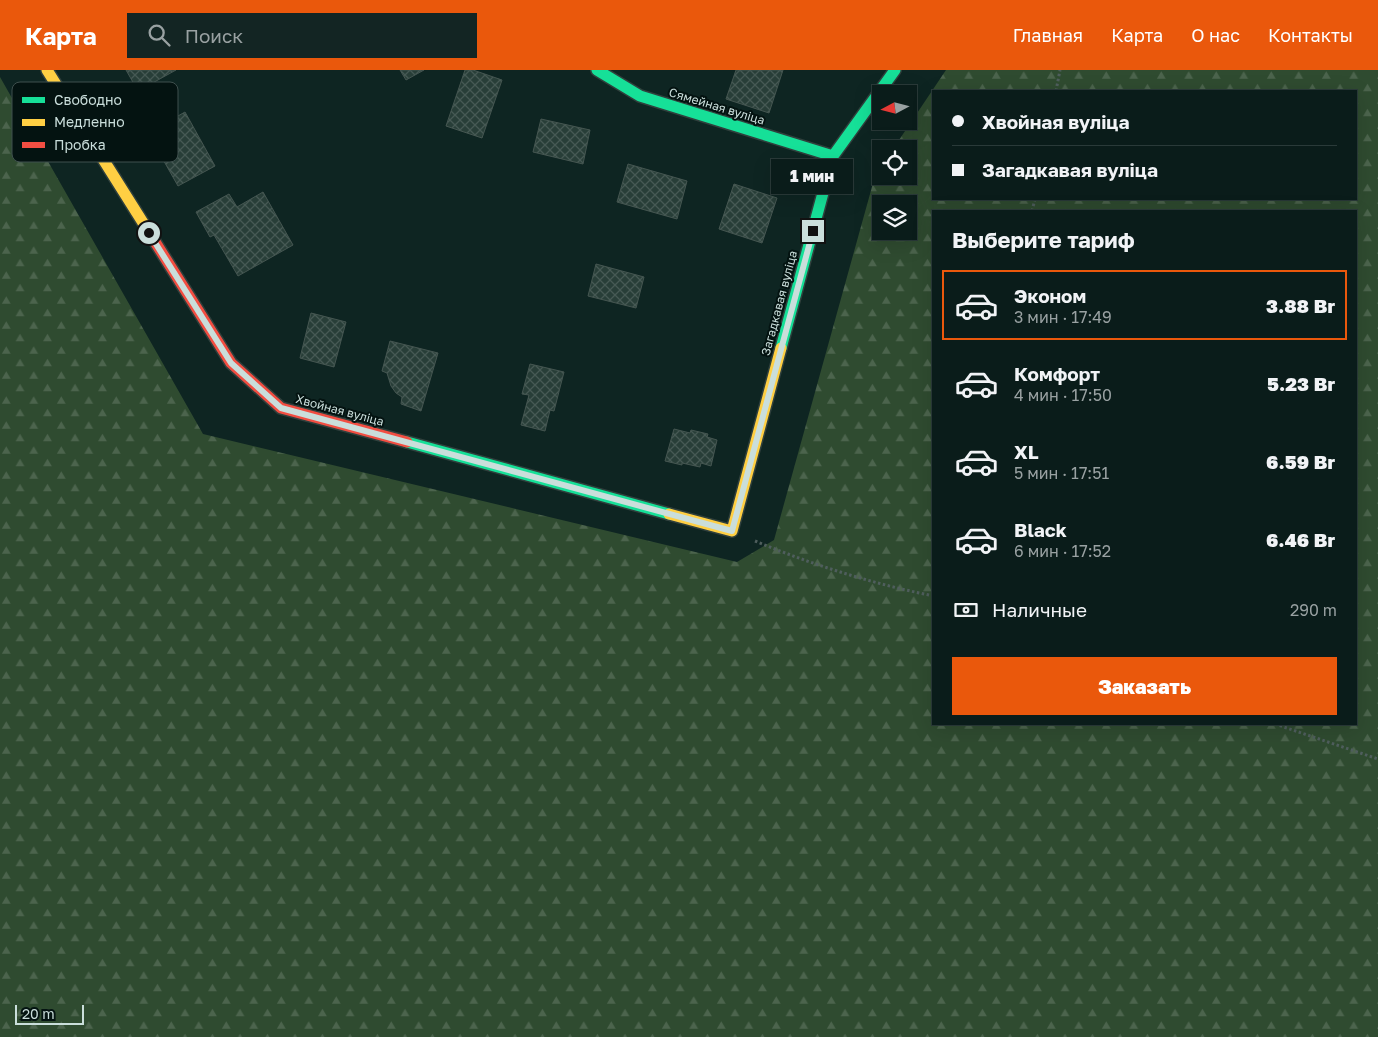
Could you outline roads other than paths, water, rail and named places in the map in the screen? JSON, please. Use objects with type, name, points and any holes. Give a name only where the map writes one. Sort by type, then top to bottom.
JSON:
[{"type":"street","name":"Хвойная вуліца","points":[[47,70],[55,82]]},
{"type":"street","name":"Сямейная вуліца","points":[[597,70],[640,96],[833,156]]},
{"type":"street","name":"Загадкавая вуліца","points":[[732,531],[833,156],[895,70]]},
{"type":"street","name":"Хвойная вуліца","points":[[105,162],[231,363],[281,408],[732,531]]}]
